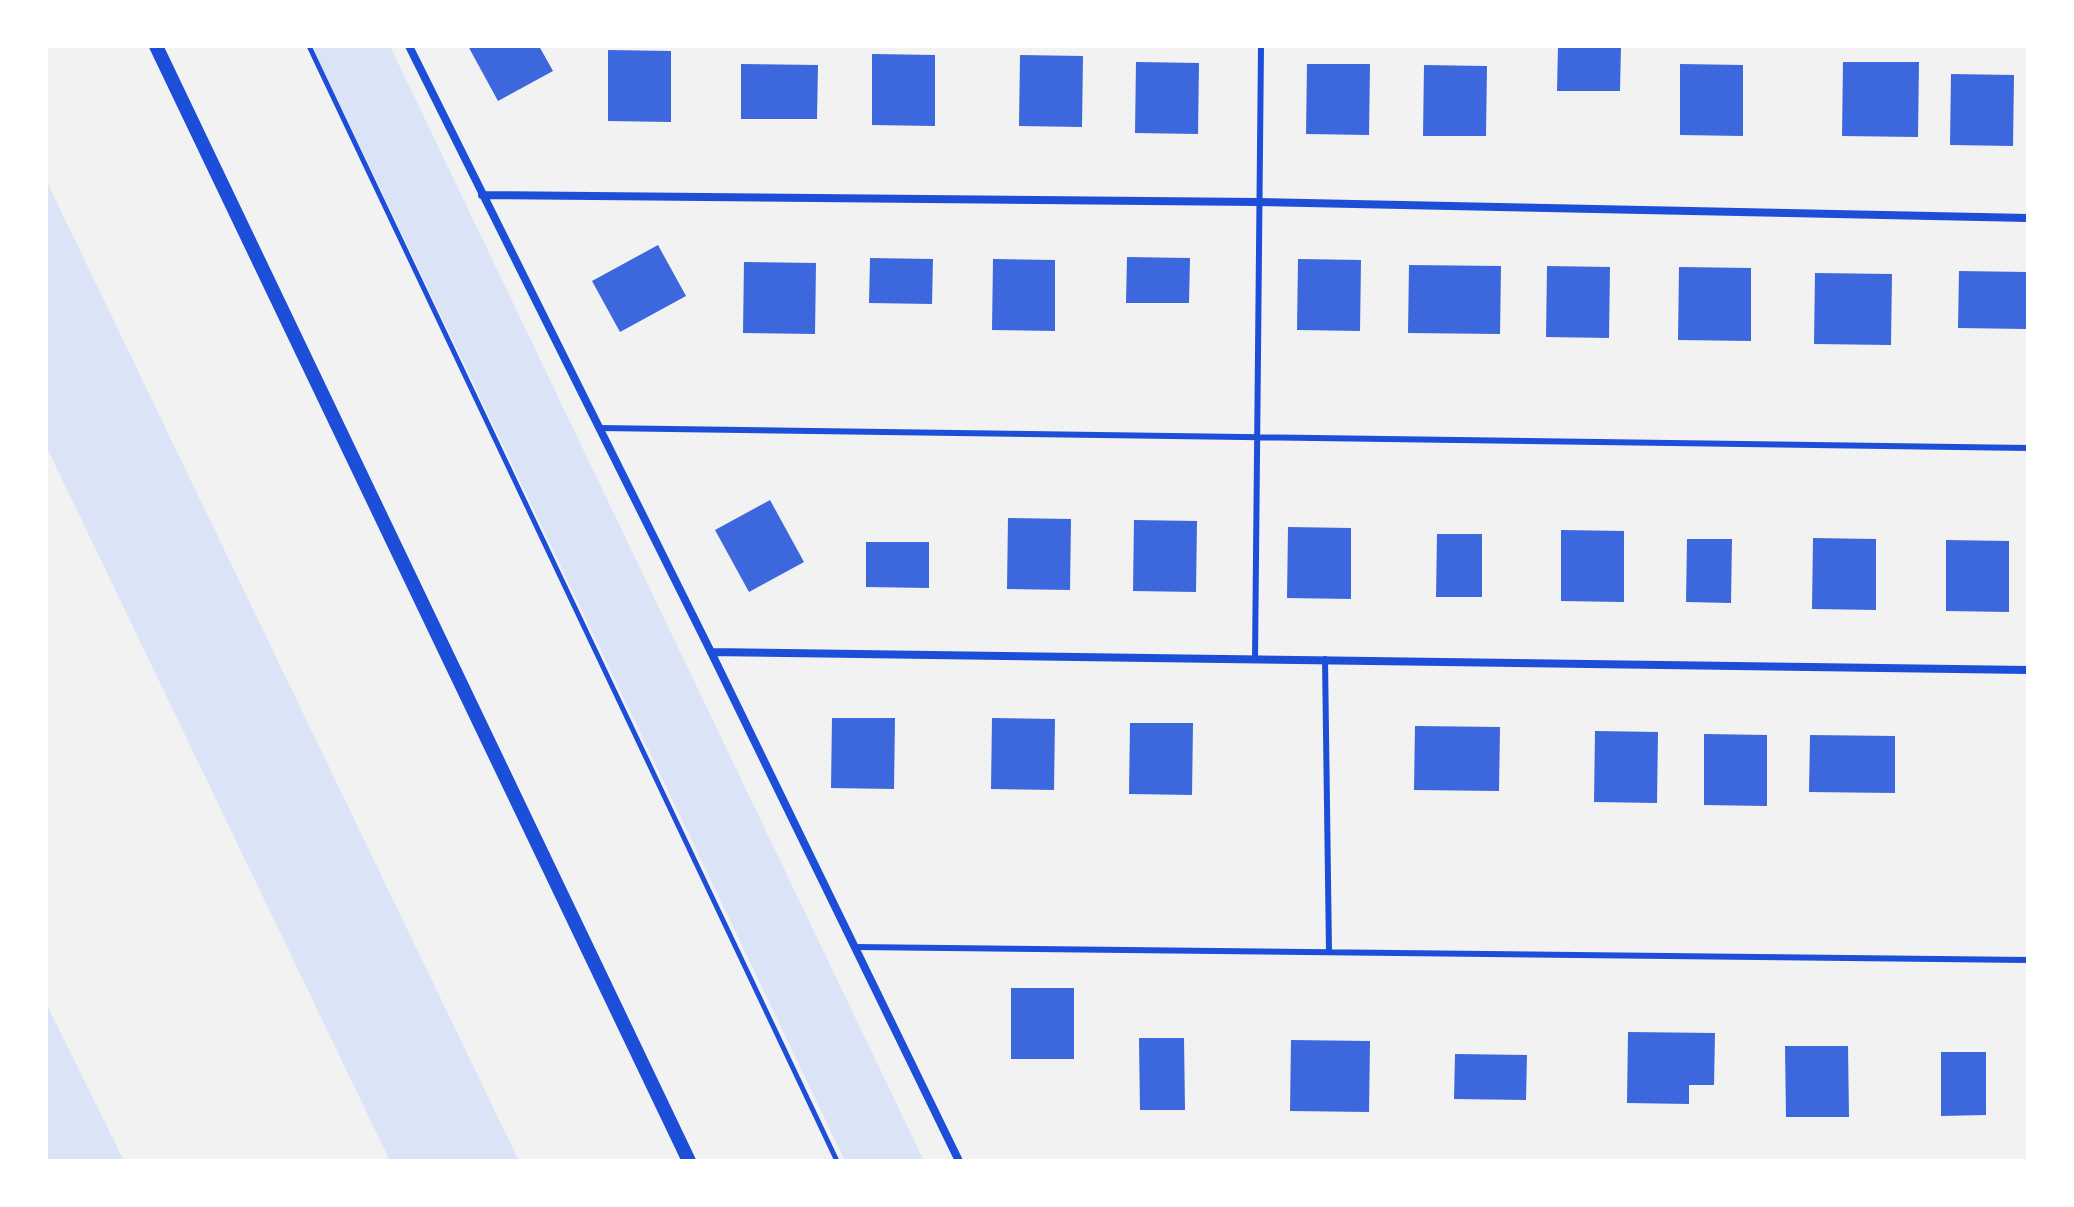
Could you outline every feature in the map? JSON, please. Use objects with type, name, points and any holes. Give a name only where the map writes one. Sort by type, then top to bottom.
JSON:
[{"type":"street","points":[[156,46],[689,1161]]},
{"type":"street","points":[[409,46],[711,652],[959,1161]]},
{"type":"street","points":[[482,195],[1258,202],[2028,218]]},
{"type":"street","points":[[711,652],[2028,670]]},
{"type":"lane","points":[[1255,659],[1261,46]]},
{"type":"lane","points":[[599,428],[2028,448]]},
{"type":"lane","points":[[1325,659],[1329,952]]},
{"type":"lane","points":[[855,947],[2028,960]]},
{"type":"path","points":[[309,46],[837,1161]]},
{"type":"shaded area","points":[[312,46],[390,46],[924,1161],[845,1161]]},
{"type":"shaded area","points":[[46,180],[519,1161],[390,1161],[46,446]]},
{"type":"shaded area","points":[[46,1003],[124,1161],[46,1161]]},
{"type":"building","points":[[468,46],[539,46],[553,71],[498,101]]},
{"type":"building","points":[[1558,46],[1621,46],[1620,91],[1557,91]]},
{"type":"building","points":[[608,50],[671,51],[671,122],[608,121]]},
{"type":"building","points":[[872,54],[935,55],[935,126],[872,125]]},
{"type":"building","points":[[1020,55],[1083,56],[1082,127],[1019,126]]},
{"type":"building","points":[[1136,62],[1199,63],[1198,134],[1135,133]]},
{"type":"building","points":[[1843,62],[1919,62],[1918,137],[1842,136]]},
{"type":"building","points":[[741,64],[818,65],[817,119],[741,119]]},
{"type":"building","points":[[1307,64],[1370,64],[1369,135],[1306,134]]},
{"type":"building","points":[[1680,64],[1743,65],[1743,136],[1680,135]]},
{"type":"building","points":[[1424,65],[1487,66],[1486,136],[1423,136]]},
{"type":"building","points":[[1951,74],[2014,75],[2013,146],[1950,145]]},
{"type":"building","points":[[658,245],[686,296],[620,332],[592,281]]},
{"type":"building","points":[[1127,257],[1190,258],[1189,303],[1126,303]]},
{"type":"building","points":[[870,258],[933,259],[932,304],[869,303]]},
{"type":"building","points":[[993,259],[1055,260],[1055,331],[992,330]]},
{"type":"building","points":[[1298,259],[1361,260],[1360,331],[1297,330]]},
{"type":"building","points":[[744,262],[816,263],[815,334],[743,333]]},
{"type":"building","points":[[1409,265],[1501,266],[1500,334],[1408,333]]},
{"type":"building","points":[[1547,266],[1610,267],[1609,338],[1546,337]]},
{"type":"building","points":[[1679,267],[1751,268],[1751,341],[1678,340]]},
{"type":"building","points":[[1959,271],[2027,272],[2026,329],[1958,328]]},
{"type":"building","points":[[1815,273],[1892,274],[1891,345],[1814,344]]},
{"type":"building","points":[[770,500],[804,562],[749,592],[715,530]]},
{"type":"building","points":[[1008,518],[1071,519],[1070,590],[1007,589]]},
{"type":"building","points":[[1134,520],[1197,521],[1196,592],[1133,591]]},
{"type":"building","points":[[1288,527],[1351,528],[1351,599],[1287,598]]},
{"type":"building","points":[[1561,530],[1624,531],[1624,602],[1561,601]]},
{"type":"building","points":[[1437,534],[1482,534],[1482,597],[1436,597]]},
{"type":"building","points":[[1813,538],[1876,539],[1876,610],[1812,609]]},
{"type":"building","points":[[1687,539],[1732,539],[1731,603],[1686,602]]},
{"type":"building","points":[[1946,540],[2009,541],[2009,612],[1946,611]]},
{"type":"building","points":[[866,542],[929,542],[929,588],[866,587]]},
{"type":"building","points":[[832,718],[895,718],[894,789],[831,788]]},
{"type":"building","points":[[992,718],[1055,719],[1054,790],[991,789]]},
{"type":"building","points":[[1130,723],[1193,723],[1192,795],[1129,794]]},
{"type":"building","points":[[1415,726],[1500,727],[1499,791],[1414,790]]},
{"type":"building","points":[[1595,731],[1658,732],[1657,803],[1594,802]]},
{"type":"building","points":[[1704,734],[1767,735],[1767,806],[1704,805]]},
{"type":"building","points":[[1810,735],[1895,736],[1895,793],[1809,792]]},
{"type":"building","points":[[1011,988],[1074,988],[1074,1059],[1011,1059]]},
{"type":"building","points":[[1628,1032],[1715,1033],[1714,1085],[1689,1085],[1689,1104],[1627,1103]]},
{"type":"building","points":[[1139,1038],[1184,1038],[1185,1110],[1140,1110]]},
{"type":"building","points":[[1291,1040],[1370,1041],[1369,1112],[1290,1111]]},
{"type":"building","points":[[1785,1046],[1848,1046],[1849,1117],[1786,1117]]},
{"type":"building","points":[[1941,1052],[1986,1052],[1986,1115],[1941,1116]]},
{"type":"building","points":[[1455,1054],[1527,1055],[1526,1100],[1454,1099]]}]
